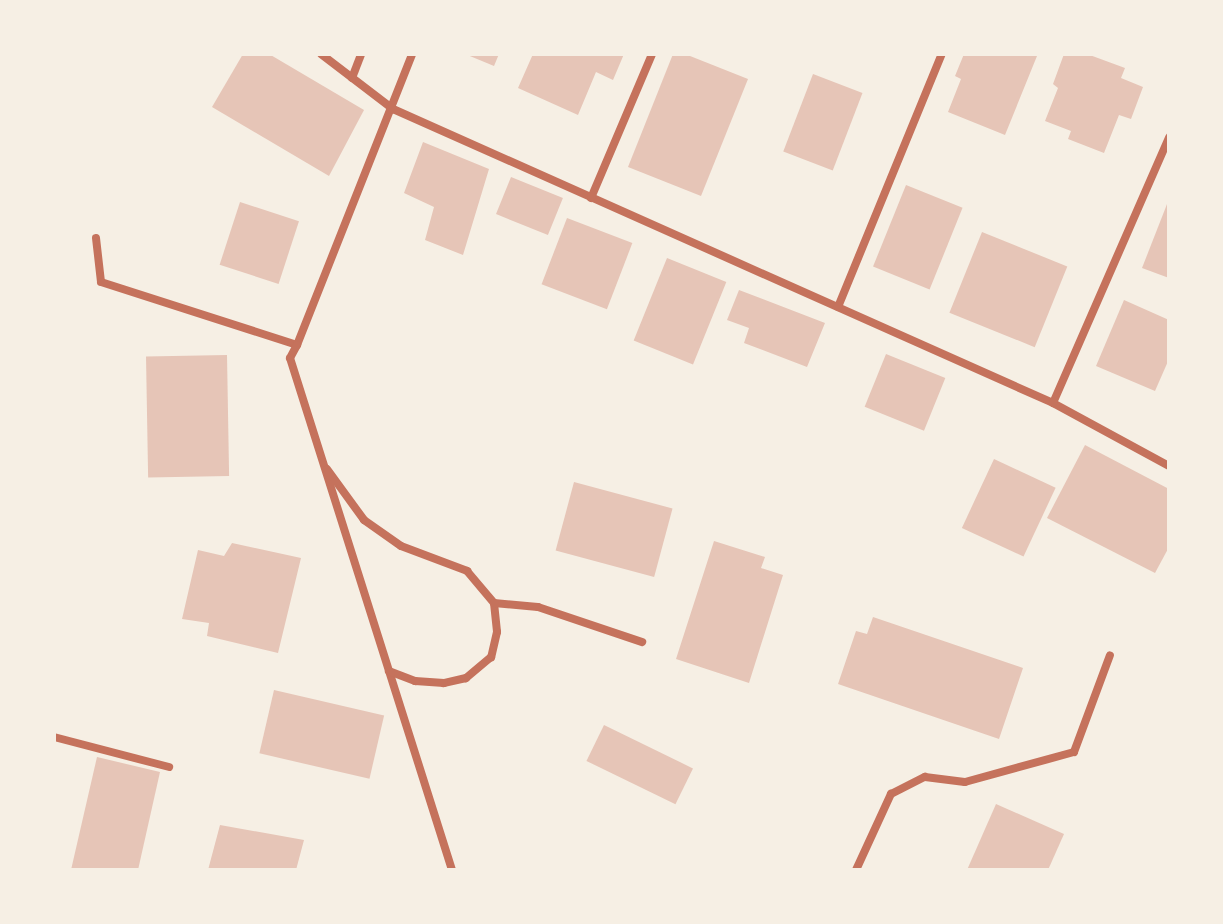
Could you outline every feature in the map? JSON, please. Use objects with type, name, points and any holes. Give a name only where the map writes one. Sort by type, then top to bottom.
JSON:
[{"type":"street","points":[[321,54],[393,109],[1053,403],[1169,466]]},
{"type":"street","points":[[352,78],[361,54]]},
{"type":"street","points":[[412,54],[393,109],[290,358],[452,870]]},
{"type":"street","points":[[591,198],[652,54]]},
{"type":"street","points":[[838,307],[942,54]]},
{"type":"street","points":[[1053,403],[1169,137]]},
{"type":"street","points":[[96,238],[101,282],[297,345]]},
{"type":"street","points":[[324,465],[350,495],[364,520],[401,546],[467,571],[494,603],[497,632],[491,657],[466,678],[444,683],[415,681],[389,671]]},
{"type":"street","points":[[494,603],[538,607],[642,642]]},
{"type":"street","points":[[856,870],[891,794],[925,777],[965,782],[1074,752],[1110,655]]},
{"type":"street","points":[[54,737],[169,767]]},
{"type":"building","points":[[243,54],[269,54],[364,110],[329,176],[212,107]]},
{"type":"building","points":[[465,54],[499,54],[494,66]]},
{"type":"building","points":[[533,54],[624,54],[613,80],[596,72],[578,115],[518,88]]},
{"type":"building","points":[[673,54],[685,54],[748,79],[701,196],[628,167]]},
{"type":"building","points":[[964,54],[1037,56],[1005,135],[948,112],[961,79],[955,76]]},
{"type":"building","points":[[1064,54],[1087,54],[1125,68],[1121,78],[1143,87],[1131,119],[1119,115],[1104,153],[1068,139],[1071,131],[1045,121],[1058,88],[1053,84]]},
{"type":"building","points":[[813,74],[862,93],[833,170],[783,151]]},
{"type":"building","points":[[423,142],[489,169],[463,255],[425,240],[434,207],[404,193]]},
{"type":"building","points":[[511,177],[563,198],[548,235],[496,214]]},
{"type":"building","points":[[906,185],[963,208],[930,289],[873,267]]},
{"type":"building","points":[[1169,199],[1169,278],[1142,268]]},
{"type":"building","points":[[240,202],[299,221],[279,284],[220,265]]},
{"type":"building","points":[[567,218],[632,243],[607,309],[542,284]]},
{"type":"building","points":[[982,232],[1067,266],[1035,347],[949,313]]},
{"type":"building","points":[[667,258],[726,282],[693,364],[634,341]]},
{"type":"building","points":[[739,290],[825,323],[807,367],[744,343],[749,328],[727,320]]},
{"type":"building","points":[[1124,300],[1169,320],[1169,359],[1155,391],[1096,366]]},
{"type":"building","points":[[886,354],[945,378],[924,431],[865,407]]},
{"type":"building","points":[[227,355],[229,476],[148,477],[146,356]]},
{"type":"building","points":[[1085,445],[1169,489],[1169,547],[1155,573],[1047,518]]},
{"type":"building","points":[[994,459],[1056,488],[1024,557],[962,528]]},
{"type":"building","points":[[574,482],[673,508],[654,577],[556,551]]},
{"type":"building","points":[[714,541],[765,557],[761,568],[783,575],[749,683],[676,659]]},
{"type":"building","points":[[232,543],[301,558],[278,653],[207,636],[209,623],[182,619],[198,550],[224,556]]},
{"type":"building","points":[[873,617],[1023,668],[999,739],[838,684],[856,631],[867,634]]},
{"type":"building","points":[[274,690],[384,715],[369,779],[259,753]]},
{"type":"building","points":[[604,725],[693,768],[675,804],[586,761]]},
{"type":"building","points":[[97,757],[160,772],[138,870],[71,870]]},
{"type":"building","points":[[996,804],[1064,834],[1048,870],[967,870]]},
{"type":"building","points":[[220,825],[304,840],[296,870],[208,870]]}]
